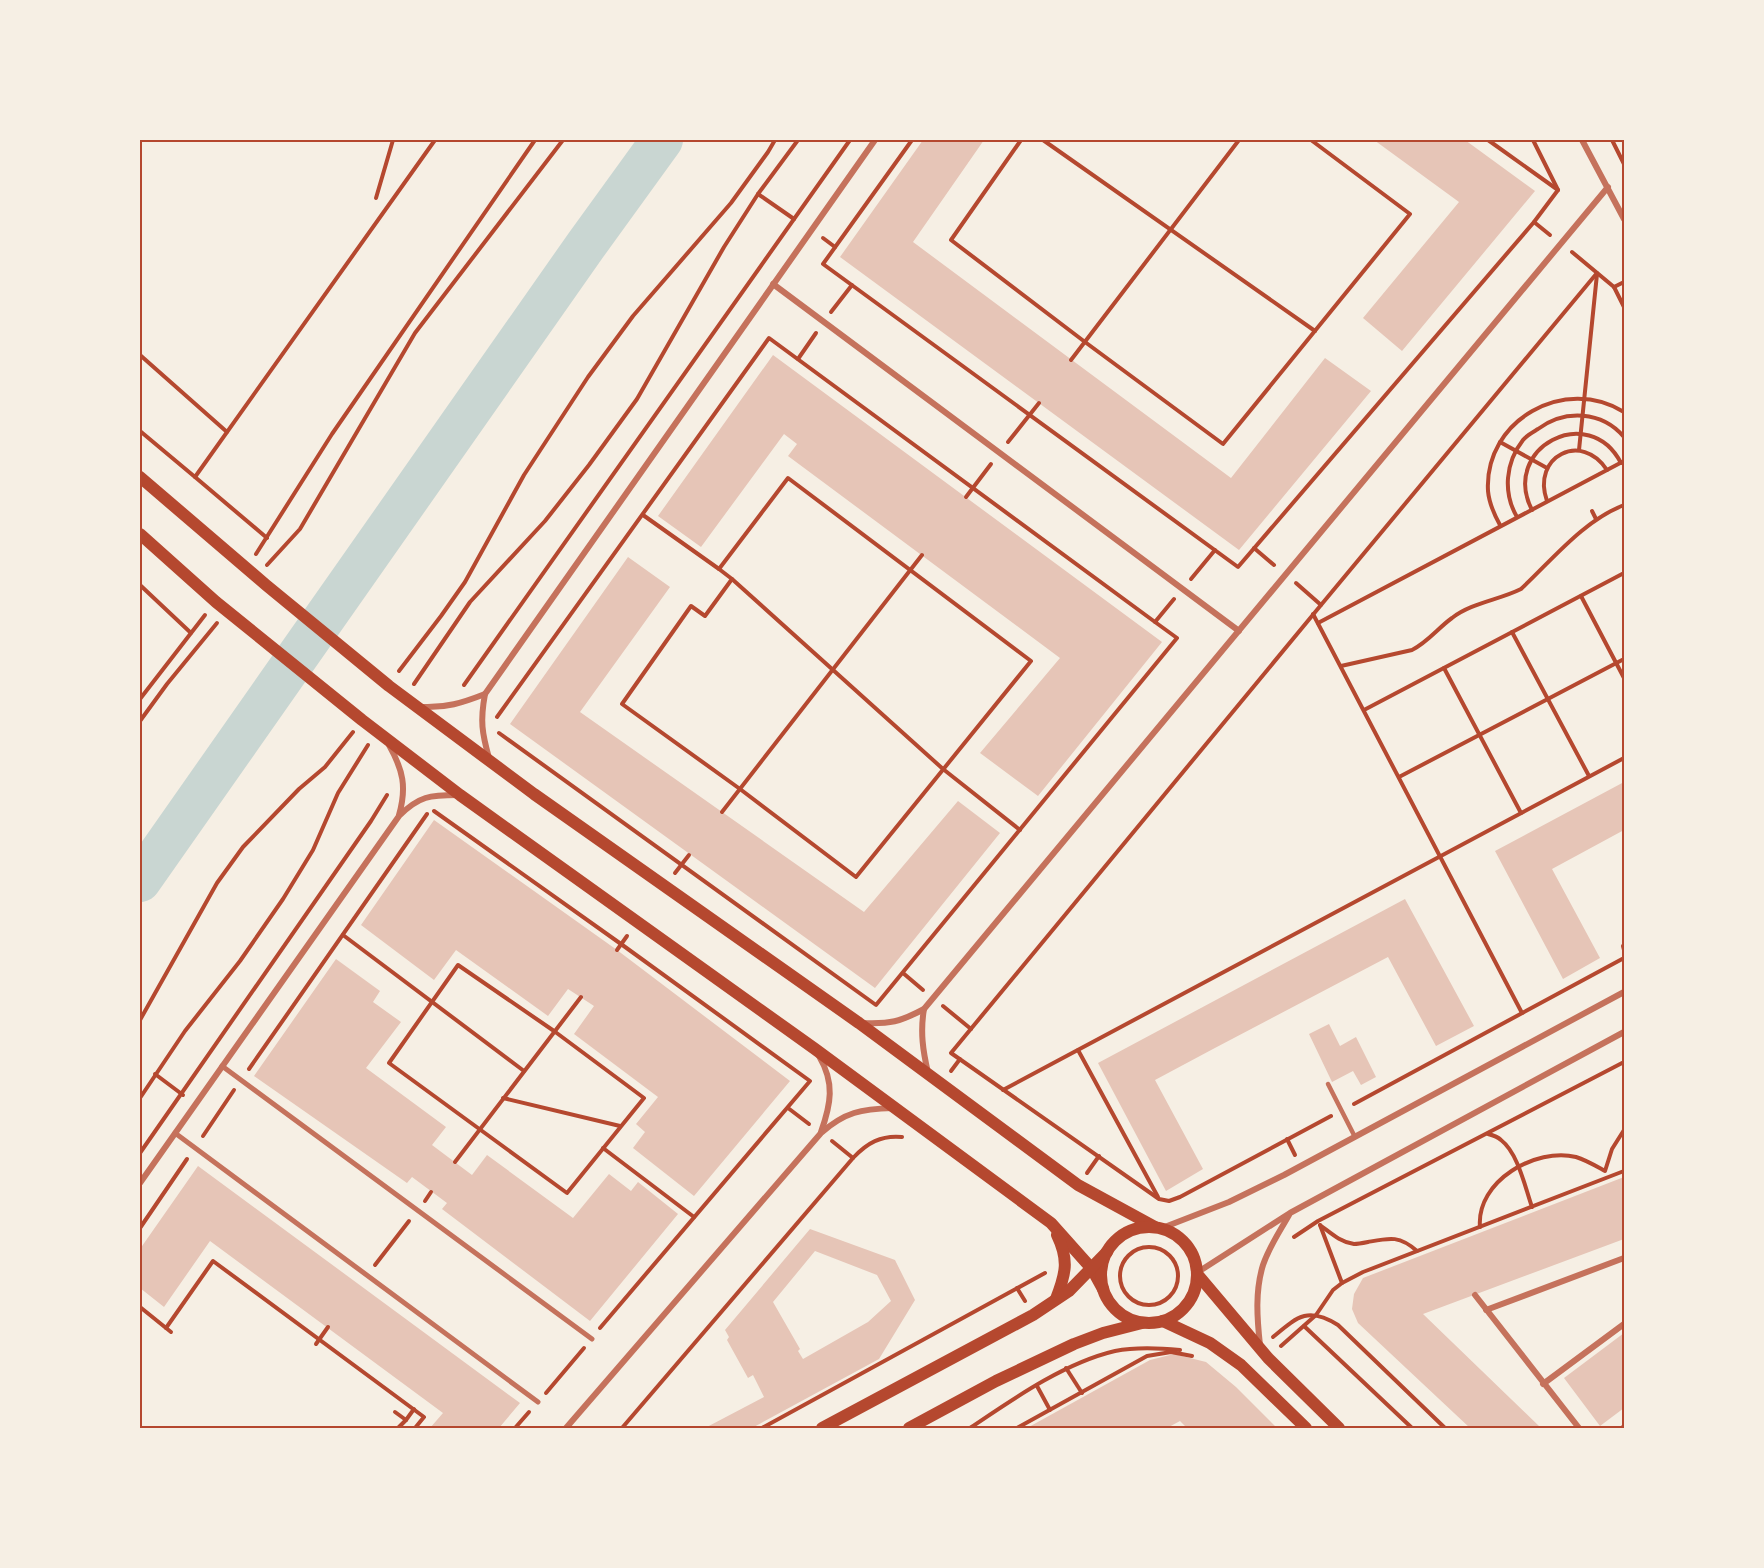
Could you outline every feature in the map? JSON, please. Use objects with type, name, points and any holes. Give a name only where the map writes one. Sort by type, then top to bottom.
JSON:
[{"type":"main road","points":[[140,477],[385,683],[490,761],[859,1023],[1078,1185],[1159,1228],[1173,1233],[1187,1245],[1196,1262],[1198,1273],[1195,1291],[1186,1307],[1180,1313],[1153,1324],[1126,1318],[1110,1303],[1092,1269],[1051,1223],[897,1108],[460,795],[381,735],[216,602],[140,534]]},
{"type":"main road","points":[[1051,1223],[1061,1243],[1066,1261],[1064,1280],[1056,1299]]},
{"type":"main road","points":[[822,1428],[1033,1315],[1069,1291],[1092,1269],[1118,1238],[1127,1232],[1137,1228],[1159,1228]]},
{"type":"main road","points":[[1103,1289],[1101,1270],[1107,1252]]},
{"type":"main road","points":[[1198,1273],[1260,1348],[1339,1428]]},
{"type":"main road","points":[[1163,1321],[1210,1343],[1241,1365],[1306,1428]]},
{"type":"main road","points":[[909,1428],[996,1381],[1074,1344],[1103,1333],[1142,1323]]},
{"type":"street","points":[[490,761],[482,734],[481,715],[485,694],[875,140]]},
{"type":"street","points":[[1582,140],[1624,219]]},
{"type":"street","points":[[859,1023],[880,1024],[903,1020],[924,1009],[1608,187]]},
{"type":"street","points":[[773,284],[1239,631]]},
{"type":"street","points":[[417,707],[441,708],[485,694]]},
{"type":"street","points":[[381,735],[396,758],[404,786],[399,816]]},
{"type":"street","points":[[140,1183],[399,816],[411,804],[425,797],[460,795]]},
{"type":"street","points":[[1159,1228],[1229,1202],[1284,1175],[1624,992]]},
{"type":"street","points":[[924,1009],[921,1026],[922,1048],[929,1075]]},
{"type":"street","points":[[1198,1273],[1290,1213],[1624,1032]]},
{"type":"street","points":[[815,1049],[825,1065],[830,1083],[830,1100],[821,1133]]},
{"type":"street","points":[[222,1066],[592,1339]]},
{"type":"street","points":[[566,1428],[821,1133],[832,1123],[861,1110],[897,1108]]},
{"type":"street","points":[[175,1133],[538,1402]]},
{"type":"street","points":[[1260,1348],[1257,1303],[1259,1282],[1264,1264],[1290,1213]]},
{"type":"street","points":[[1486,1310],[1624,1258]]},
{"type":"street","points":[[1475,1295],[1579,1428]]},
{"type":"street","points":[[1543,1384],[1624,1324]]},
{"type":"lane","points":[[1328,1084],[1355,1137]]},
{"type":"path","points":[[376,198],[393,140]]},
{"type":"path","points":[[195,477],[435,140]]},
{"type":"path","points":[[246,568],[332,435],[535,140]]},
{"type":"path","points":[[261,581],[300,529],[415,333],[562,140]]},
{"type":"path","points":[[385,683],[399,671],[465,582],[524,475],[588,377],[633,315],[731,203],[775,140]]},
{"type":"path","points":[[404,698],[470,602],[545,521],[637,399],[724,247],[758,194],[798,140]]},
{"type":"path","points":[[462,687],[475,672],[850,140]]},
{"type":"path","points":[[912,140],[824,264],[1238,567],[1534,222],[1558,190]]},
{"type":"path","points":[[1022,140],[951,240],[1223,444],[1410,214],[1311,140]]},
{"type":"path","points":[[1043,140],[1315,331]]},
{"type":"path","points":[[1071,360],[1239,140]]},
{"type":"path","points":[[1488,140],[1558,190]]},
{"type":"path","points":[[1533,140],[1558,190]]},
{"type":"path","points":[[1612,140],[1624,164]]},
{"type":"path","points":[[758,194],[835,247]]},
{"type":"path","points":[[1534,222],[1614,287],[1624,307]]},
{"type":"path","points":[[1579,450],[1597,273]]},
{"type":"path","points":[[1597,273],[951,1053],[1159,1199],[1169,1201],[1624,958]]},
{"type":"path","points":[[1614,287],[1624,282]]},
{"type":"path","points":[[490,727],[876,1005],[1177,638],[769,338],[497,717]]},
{"type":"path","points":[[140,355],[227,432]]},
{"type":"path","points":[[1500,526],[1488,492],[1491,464],[1500,442],[1520,418],[1543,405],[1570,398],[1597,400],[1624,412]]},
{"type":"path","points":[[1517,518],[1506,489],[1511,462],[1523,439],[1548,421],[1569,416],[1595,417],[1617,429],[1624,437]]},
{"type":"path","points":[[140,431],[267,538]]},
{"type":"path","points":[[1318,623],[1623,462],[1610,447],[1596,437],[1581,434],[1562,435],[1547,442],[1535,454],[1527,469],[1525,485],[1527,501],[1532,510]]},
{"type":"path","points":[[1500,442],[1547,468]]},
{"type":"path","points":[[1547,501],[1543,485],[1547,468],[1558,456],[1579,450],[1594,456],[1607,470]]},
{"type":"path","points":[[719,569],[788,478],[1030,661],[856,877],[740,789],[622,704],[691,606],[705,616],[732,579]]},
{"type":"path","points":[[1341,666],[1412,650],[1422,645],[1459,613],[1521,590],[1596,519],[1624,505]]},
{"type":"path","points":[[1592,511],[1596,519]]},
{"type":"path","points":[[643,515],[732,579],[943,769],[1020,830]]},
{"type":"path","points":[[1155,622],[1215,550]]},
{"type":"path","points":[[722,812],[921,555]]},
{"type":"path","points":[[1364,710],[1624,573]]},
{"type":"path","points":[[140,585],[191,633]]},
{"type":"path","points":[[1581,596],[1624,678]]},
{"type":"path","points":[[140,699],[216,602]]},
{"type":"path","points":[[140,721],[167,684],[232,614]]},
{"type":"path","points":[[1313,614],[1522,1013]]},
{"type":"path","points":[[1512,632],[1589,777]]},
{"type":"path","points":[[1399,777],[1624,659]]},
{"type":"path","points":[[1444,668],[1521,813]]},
{"type":"path","points":[[399,671],[421,687]]},
{"type":"path","points":[[140,1020],[217,883],[243,847],[299,789],[325,767],[351,736],[360,717]]},
{"type":"path","points":[[140,1098],[185,1031],[240,961],[283,899],[313,850],[338,793],[366,748],[381,735]]},
{"type":"path","points":[[351,736],[374,754]]},
{"type":"path","points":[[1004,1090],[1624,758]]},
{"type":"path","points":[[140,1153],[365,830],[388,792]]},
{"type":"path","points":[[140,1228],[430,809],[810,1081],[515,1428]]},
{"type":"path","points":[[665,886],[689,855]]},
{"type":"path","points":[[617,950],[637,923]]},
{"type":"path","points":[[343,935],[524,1071]]},
{"type":"path","points":[[458,965],[554,1031],[644,1098],[567,1193],[389,1063],[432,1002],[458,965]]},
{"type":"path","points":[[455,1162],[581,997]]},
{"type":"path","points":[[1078,1050],[1159,1199]]},
{"type":"path","points":[[1288,1246],[1293,1237],[1624,1062]]},
{"type":"path","points":[[503,1098],[620,1126]]},
{"type":"path","points":[[1605,1172],[1612,1149],[1624,1130]]},
{"type":"path","points":[[1486,1133],[1501,1140],[1511,1152],[1532,1207]]},
{"type":"path","points":[[622,1428],[863,1148],[875,1140],[890,1136],[906,1139]]},
{"type":"path","points":[[603,1148],[694,1217]]},
{"type":"path","points":[[1480,1227],[1480,1219],[1487,1197],[1500,1180],[1518,1166],[1531,1161],[1551,1155],[1575,1157],[1605,1172],[1608,1178]]},
{"type":"path","points":[[1275,1328],[1278,1350],[1316,1316],[1333,1290],[1363,1272],[1624,1171]]},
{"type":"path","points":[[367,1276],[431,1192]]},
{"type":"path","points":[[1319,1223],[1338,1239],[1356,1244],[1385,1238],[1398,1238],[1418,1251]]},
{"type":"path","points":[[1319,1223],[1342,1283]]},
{"type":"path","points":[[1437,1244],[1441,1248]]},
{"type":"path","points":[[1155,1247],[1171,1256],[1176,1264],[1178,1281],[1169,1297],[1161,1302],[1143,1304],[1133,1300],[1121,1284],[1122,1264],[1136,1250],[1155,1247]]},
{"type":"path","points":[[166,1328],[213,1261],[424,1417],[415,1428]]},
{"type":"path","points":[[762,1428],[1047,1272],[1046,1264]]},
{"type":"path","points":[[140,1307],[171,1332]]},
{"type":"path","points":[[1276,1335],[1293,1320],[1305,1315],[1327,1318],[1338,1325],[1445,1428]]},
{"type":"path","points":[[1304,1326],[1412,1428]]},
{"type":"path","points":[[316,1344],[328,1328]]},
{"type":"path","points":[[971,1428],[1036,1386],[1092,1358],[1116,1351],[1134,1349],[1168,1349],[1197,1356],[1171,1352],[1147,1356],[1017,1428]]},
{"type":"path","points":[[1036,1386],[1050,1410]]},
{"type":"path","points":[[398,1428],[414,1409]]},
{"type":"path","points":[[395,1412],[406,1420]]},
{"type":"building","points":[[923,140],[984,140],[913,242],[1231,478],[1325,358],[1371,391],[1239,550],[840,257]]},
{"type":"building","points":[[1374,140],[1465,140],[1535,191],[1402,351],[1363,318],[1459,202]]},
{"type":"building","points":[[773,355],[1162,642],[1038,796],[980,753],[1060,658],[788,456],[797,444],[784,434],[701,547],[658,516]]},
{"type":"building","points":[[628,557],[670,587],[580,712],[864,912],[958,801],[1000,833],[875,988],[510,724]]},
{"type":"building","points":[[1624,782],[1624,830],[1552,869],[1600,958],[1563,979],[1495,851]]},
{"type":"building","points":[[434,820],[617,950],[790,1081],[694,1196],[633,1148],[645,1132],[636,1124],[658,1097],[574,1034],[594,1006],[568,989],[548,1016],[456,950],[434,980],[361,925]]},
{"type":"building","points":[[1405,899],[1474,1026],[1436,1046],[1388,957],[1155,1080],[1203,1169],[1166,1191],[1098,1063]]},
{"type":"building","points":[[336,959],[380,991],[373,1002],[401,1022],[366,1068],[446,1127],[432,1145],[472,1175],[487,1155],[573,1218],[609,1174],[631,1191],[638,1182],[678,1214],[590,1321],[442,1209],[447,1203],[412,1177],[407,1183],[254,1076]]},
{"type":"building","points":[[1329,1024],[1340,1046],[1356,1037],[1376,1077],[1361,1085],[1353,1071],[1332,1082],[1309,1034]]},
{"type":"building","points":[[198,1166],[520,1403],[499,1428],[430,1428],[443,1413],[210,1241],[164,1307],[140,1288],[140,1249]]},
{"type":"building","points":[[1624,1177],[1624,1239],[1423,1314],[1541,1428],[1470,1428],[1358,1323],[1352,1309],[1354,1294],[1363,1278]]},
{"type":"building","points":[[810,1229],[895,1260],[915,1300],[879,1359],[752,1428],[705,1428],[764,1397],[753,1375],[748,1378],[727,1340],[729,1337],[725,1330]],"holes":[[[815,1251],[877,1275],[891,1301],[868,1322],[803,1359],[798,1351],[800,1349],[773,1302]]]},
{"type":"building","points":[[1624,1333],[1624,1408],[1600,1426],[1564,1378]]},
{"type":"building","points":[[1174,1354],[1206,1362],[1236,1387],[1277,1428],[1187,1428],[1180,1421],[1167,1428],[1027,1428],[1150,1360]]},
{"type":"waterway","points":[[140,881],[662,140]]}]
